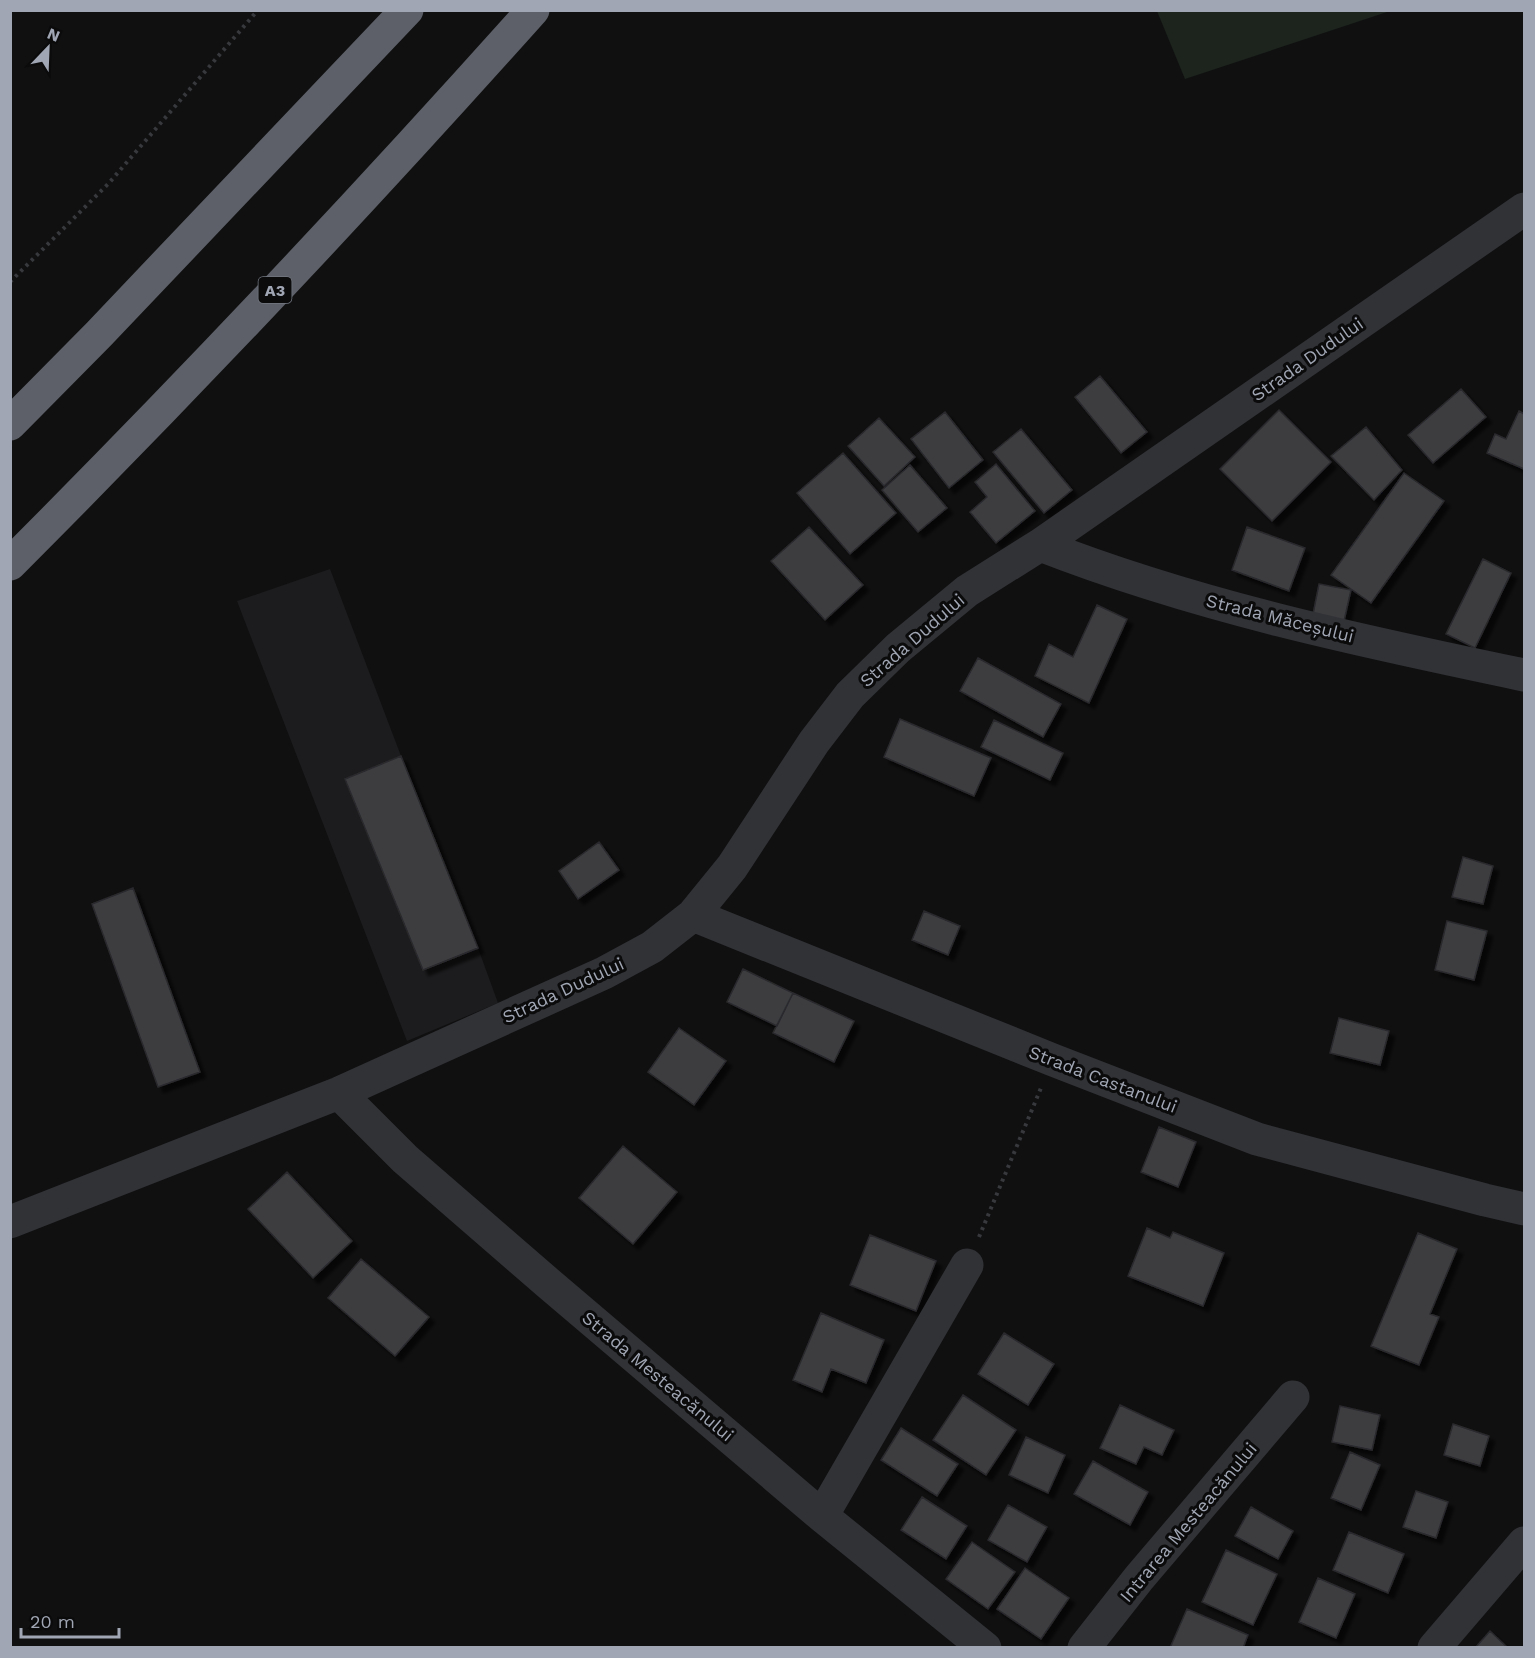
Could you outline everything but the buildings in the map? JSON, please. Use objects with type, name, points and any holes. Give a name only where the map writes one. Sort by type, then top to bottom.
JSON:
[{"type":"highway","points":[[10,423],[407,10]]},
{"type":"highway","name":"A3","points":[[10,564],[186,385],[426,129],[533,10]]},
{"type":"street","name":"Strada Dudului","points":[[10,1222],[339,1093],[604,973],[652,946],[693,915],[732,867],[814,742],[850,695],[898,648],[967,591],[1040,545],[1524,209]]},
{"type":"street","name":"Strada Măceșului","points":[[1040,545],[1178,592],[1309,627],[1524,675]]},
{"type":"street","name":"Strada Castanului","points":[[693,915],[1053,1060],[1257,1139],[1524,1209]]},
{"type":"street","name":"Strada Mesteacănului","points":[[339,1093],[405,1159],[822,1516],[985,1647]]},
{"type":"street","points":[[822,1516],[967,1265]]},
{"type":"street","name":"Intrarea Mesteacănului","points":[[1084,1647],[1139,1578],[1293,1397]]},
{"type":"street","points":[[1434,1647],[1524,1543]]},
{"type":"path","points":[[10,282],[110,183],[258,10]]},
{"type":"path","points":[[967,1265],[1053,1060]]},
{"type":"shaded area","points":[[1157,11],[1390,11],[1185,79]]},
{"type":"shaded area","points":[[330,569],[498,1003],[407,1041],[237,601]]}]
